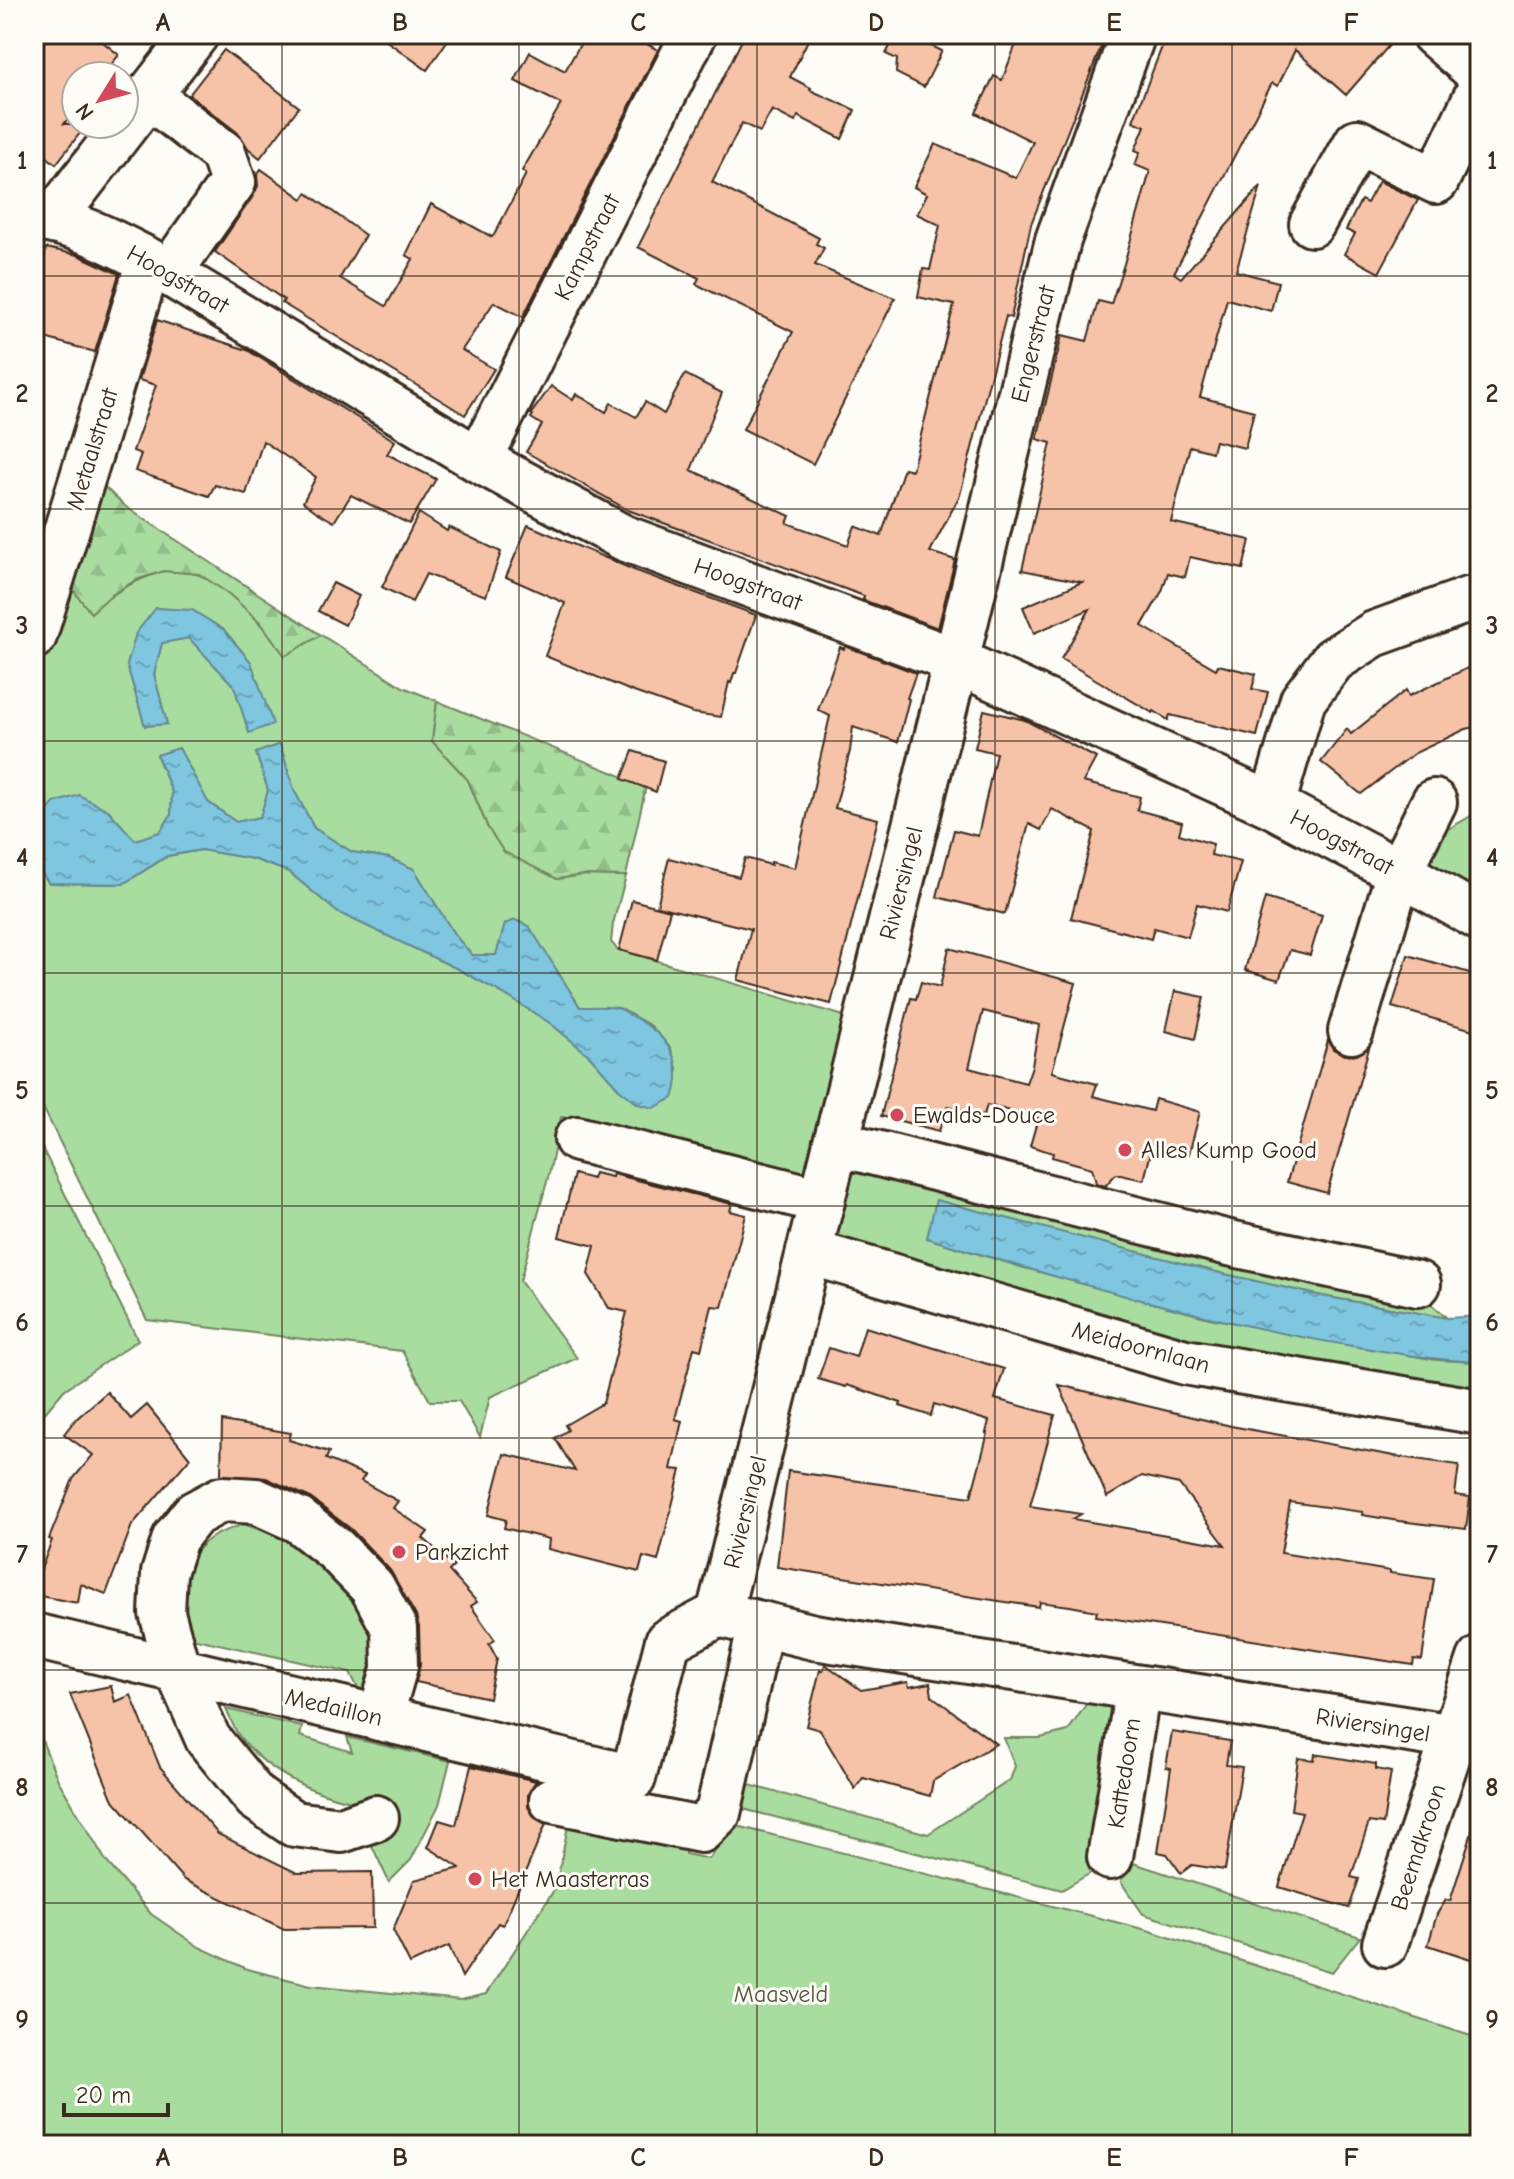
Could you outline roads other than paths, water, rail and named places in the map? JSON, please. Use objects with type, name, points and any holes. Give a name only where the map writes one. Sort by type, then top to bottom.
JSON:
[{"type":"street","points":[[43,219],[196,34]]},
{"type":"street","name":"Kampstraat","points":[[479,460],[694,34]]},
{"type":"street","name":"Engerstraat","points":[[956,661],[1058,240],[1133,34]]},
{"type":"street","points":[[1434,34],[1480,74]]},
{"type":"street","points":[[1312,224],[1357,142],[1436,181],[1480,89]]},
{"type":"street","name":"Metaalstraat","points":[[34,636],[159,267],[233,182],[223,153],[148,95]]},
{"type":"street","name":"Hoogstraat","points":[[43,219],[101,235],[479,460],[624,538],[956,661],[1272,805],[1480,918]]},
{"type":"street","points":[[1272,805],[1303,700],[1333,660],[1374,634],[1468,600]]},
{"type":"street","name":"Riviersingel","points":[[956,661],[719,1614],[814,1637],[1467,1739]]},
{"type":"street","points":[[1351,1031],[1399,872],[1434,802]]},
{"type":"street","points":[[577,1139],[822,1201]]},
{"type":"street","points":[[836,1143],[1229,1243],[1418,1284]]},
{"type":"street","name":"Meidoornlaan","points":[[809,1252],[1185,1362],[1480,1412]]},
{"type":"street","points":[[376,1818],[341,1830],[294,1824],[256,1798],[208,1739],[178,1671],[162,1613],[164,1573],[175,1538],[194,1514],[222,1499],[256,1501],[298,1520],[335,1549],[372,1587],[394,1628],[395,1666],[380,1718]]},
{"type":"street","name":"Medaillon","points":[[34,1636],[633,1778],[668,1641],[719,1614]]},
{"type":"street","points":[[552,1800],[701,1830],[718,1813],[761,1624]]},
{"type":"street","name":"Beemdkroon","points":[[1385,1944],[1467,1739],[1480,1659]]},
{"type":"street","name":"Kattedoorn","points":[[1110,1857],[1138,1688]]},
{"type":"water","points":[[156,608],[192,610],[224,630],[251,662],[273,724],[249,733],[234,686],[189,638],[162,643],[154,674],[167,724],[145,726],[127,665],[136,633]]},
{"type":"water","points":[[280,744],[294,790],[314,828],[352,852],[389,858],[414,869],[454,934],[472,955],[496,955],[505,924],[515,920],[529,926],[580,1007],[621,1009],[664,1040],[677,1072],[673,1098],[654,1108],[638,1104],[619,1089],[590,1056],[550,1023],[460,970],[337,912],[289,872],[253,859],[201,850],[167,856],[123,884],[49,883],[34,862],[34,827],[54,803],[79,795],[108,810],[135,840],[160,832],[171,815],[172,792],[157,755],[179,748],[208,802],[236,822],[260,817],[268,790],[256,753]]},
{"type":"water","points":[[936,1200],[1322,1296],[1447,1318],[1480,1316],[1480,1362],[1410,1355],[1288,1334],[1132,1298],[1029,1269],[927,1238]]},
{"type":"place","name":"Ewalds-Douce","points":[[897,1115]]},
{"type":"place","name":"Alles Kump Good","points":[[1125,1150]]},
{"type":"place","name":"Parkzicht","points":[[399,1552]]},
{"type":"place","name":"Het Maasterras","points":[[475,1879]]},
{"type":"park label","name":"Maasveld","points":[[781,1994]]}]
